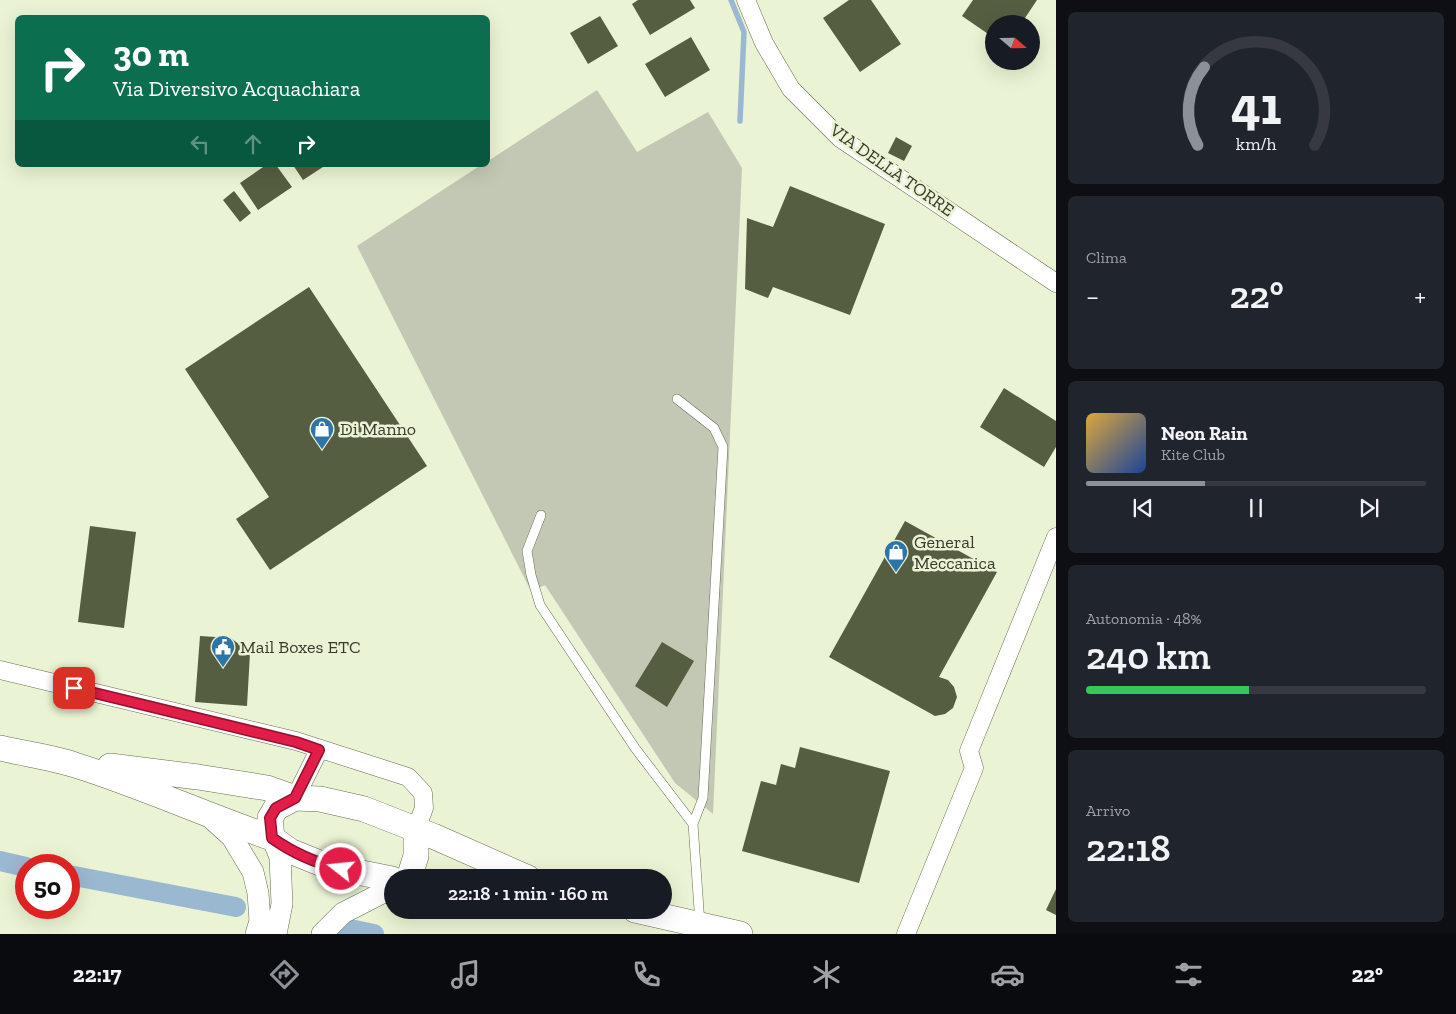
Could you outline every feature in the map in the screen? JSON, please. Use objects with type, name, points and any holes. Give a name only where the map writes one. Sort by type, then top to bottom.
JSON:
[{"type":"main road","points":[[0,748],[72,764],[149,790],[272,838],[290,851],[328,866],[384,877]]},
{"type":"main road","points":[[72,764],[116,766],[198,776],[267,788],[295,798],[320,799],[364,809],[416,829],[507,869]]},
{"type":"main road","points":[[272,838],[270,818],[276,808],[295,798]]},
{"type":"main road","points":[[412,869],[416,856],[416,829]]},
{"type":"main road","points":[[672,918],[740,934]]},
{"type":"street","name":"VIA DELLA TORRE","points":[[746,0],[764,43],[791,89],[840,138],[1056,283]]},
{"type":"street","points":[[906,934],[974,768],[969,751],[1056,537]]},
{"type":"street","points":[[0,670],[286,739],[408,777],[423,793],[424,808],[416,829]]},
{"type":"street","points":[[295,798],[319,750]]},
{"type":"street","points":[[207,814],[232,837],[253,872],[258,893],[260,921],[256,934]]},
{"type":"street","points":[[272,838],[280,857],[282,904],[276,934]]},
{"type":"street","points":[[322,934],[343,914],[384,892]]},
{"type":"lane","points":[[677,399],[714,428],[723,448],[703,798],[693,824],[700,924]]},
{"type":"lane","points":[[541,515],[527,550],[531,575],[540,605],[636,748],[693,824]]},
{"type":"green space","points":[[597,90],[637,152],[708,112],[742,168],[713,814],[675,783],[545,585],[531,591],[357,246],[478,167],[490,167],[490,160]]},
{"type":"building","points":[[638,0],[690,0],[695,8],[650,35],[632,4]]},
{"type":"building","points":[[849,0],[871,0],[901,44],[860,72],[823,18]]},
{"type":"building","points":[[973,0],[1037,0],[1027,15],[985,15],[985,32],[962,16]]},
{"type":"building","points":[[600,16],[618,46],[588,64],[570,33]]},
{"type":"building","points":[[691,37],[710,70],[665,97],[645,64]]},
{"type":"building","points":[[896,137],[912,146],[904,161],[888,153]]},
{"type":"building","points":[[263,167],[277,167],[292,187],[258,210],[240,183]]},
{"type":"building","points":[[294,167],[323,167],[303,180]]},
{"type":"building","points":[[790,186],[885,224],[850,315],[773,287],[768,298],[745,289],[747,218],[773,227]]},
{"type":"building","points":[[234,191],[251,213],[240,222],[223,200]]},
{"type":"building","points":[[309,287],[427,466],[270,570],[236,519],[269,497],[185,369]]},
{"type":"building","points":[[1004,388],[1056,421],[1056,447],[1044,467],[980,427]]},
{"type":"building","points":[[905,521],[997,572],[939,677],[948,680],[954,687],[957,697],[953,708],[945,714],[935,716],[829,657]]},
{"type":"building","points":[[90,526],[136,532],[124,628],[78,622]]},
{"type":"building","points":[[200,636],[231,638],[250,653],[247,706],[195,702]]},
{"type":"building","points":[[662,642],[694,661],[667,707],[635,686]]},
{"type":"building","points":[[800,747],[890,771],[859,883],[742,851],[761,781],[776,785],[781,764],[795,768]]},
{"type":"building","points":[[1056,889],[1056,915],[1046,910]]},
{"type":"waterway","points":[[731,0],[744,32],[740,121]]},
{"type":"waterway","points":[[0,861],[15,864]]},
{"type":"waterway","points":[[80,877],[236,907]]},
{"type":"waterway","points":[[345,928],[374,934]]},
{"type":"place","name":"Di Manno","points":[[322,450]]},
{"type":"place","name":"General Meccanica","points":[[896,573]]},
{"type":"place","name":"Mail Boxes ETC","points":[[223,668]]},
{"type":"route","points":[[74,688],[296,742],[319,750],[295,798],[276,808],[270,818],[272,838],[290,851],[341,869]]}]
